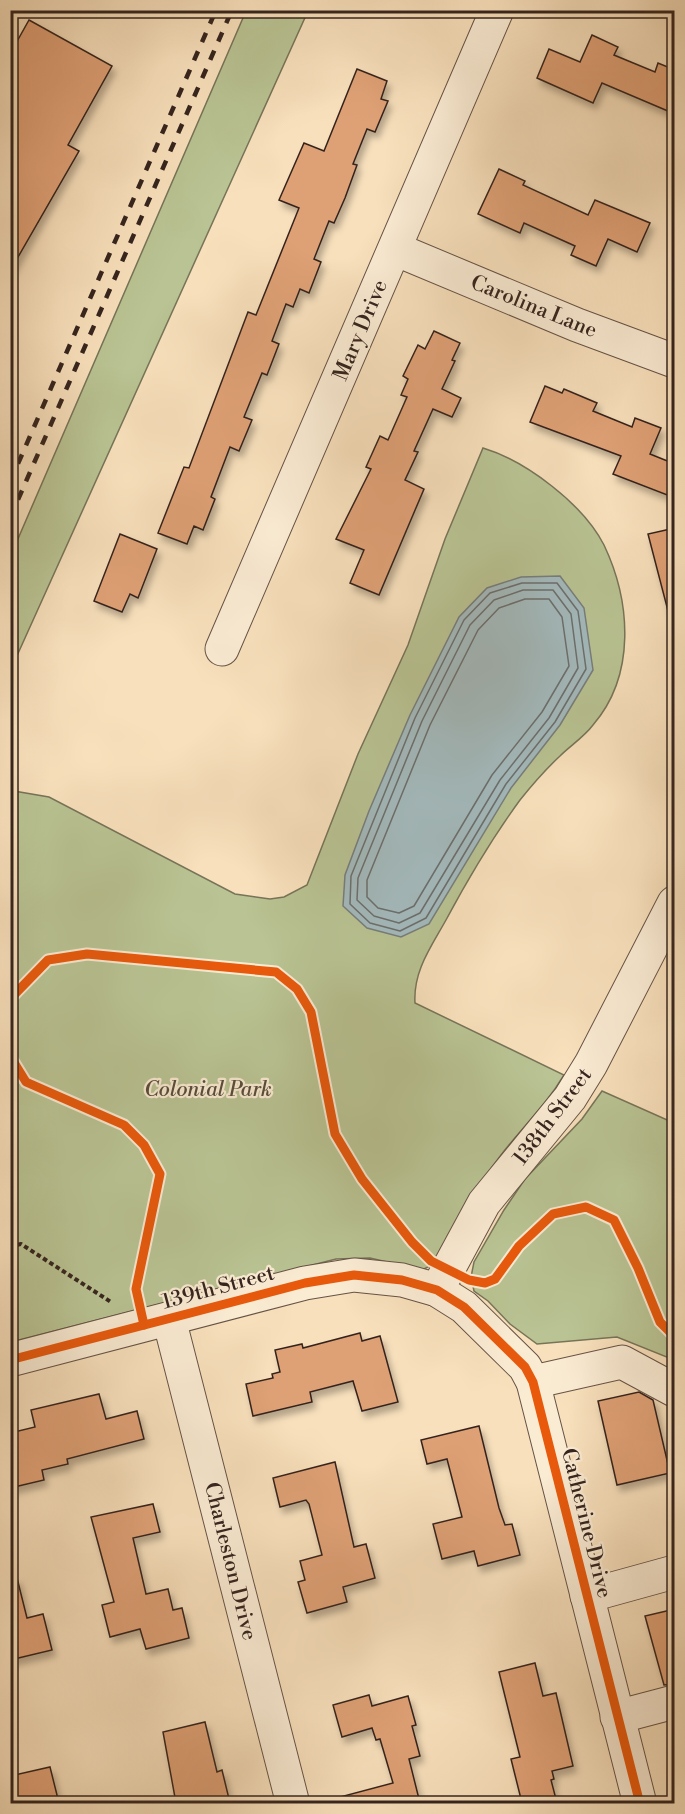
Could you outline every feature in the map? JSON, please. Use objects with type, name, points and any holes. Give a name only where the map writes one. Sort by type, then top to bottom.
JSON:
[{"type":"street","name":"Mary Drive","points":[[222,649],[497,10]]},
{"type":"street","name":"Carolina Lane","points":[[395,249],[577,325],[675,361]]},
{"type":"street","name":"138th Street","points":[[437,1290],[484,1203],[570,1098],[581,1081],[675,903]]},
{"type":"street","name":"139th Street","points":[[10,1360],[305,1283],[354,1275],[402,1280],[437,1290]]},
{"type":"street","name":"Catherine Drive","points":[[437,1290],[464,1307],[525,1367],[532,1382],[640,1803]]},
{"type":"street","name":"Charleston Drive","points":[[169,1319],[293,1803]]},
{"type":"street","points":[[532,1382],[622,1362],[675,1390]]},
{"type":"street","points":[[587,1596],[675,1572]]},
{"type":"street","points":[[617,1717],[675,1702]]},
{"type":"path","points":[[10,1246],[21,1244],[111,1302]]},
{"type":"green space","points":[[246,11],[308,11],[11,669],[11,555]]},
{"type":"green space","name":"Colonial Park","points":[[483,448],[517,463],[552,486],[582,514],[595,530],[604,545],[620,590],[625,638],[617,684],[607,705],[585,734],[529,789],[481,858],[424,960],[417,980],[415,1003],[564,1075],[483,1181],[436,1263],[422,1270],[370,1258],[336,1259],[11,1342],[10,788],[14,791],[49,797],[235,894],[270,899],[284,897],[307,885],[358,754],[408,645],[445,539]]},
{"type":"green space","points":[[602,1091],[674,1123],[674,1360],[617,1337],[537,1344],[510,1324],[488,1301],[474,1291],[471,1277],[474,1262],[504,1210],[525,1179],[582,1119]]},
{"type":"water","points":[[560,576],[584,608],[593,670],[560,725],[511,788],[429,924],[401,937],[367,928],[343,906],[345,875],[369,811],[410,715],[459,617],[487,588],[521,577]]},
{"type":"building","points":[[29,20],[112,66],[68,145],[79,151],[10,271],[10,54]]},
{"type":"building","points":[[592,35],[618,47],[614,55],[655,72],[658,63],[675,70],[675,114],[602,83],[593,103],[537,78],[549,49],[580,62]]},
{"type":"building","points":[[357,69],[387,81],[381,99],[388,101],[375,132],[367,129],[353,164],[357,165],[345,198],[334,223],[329,221],[314,259],[321,262],[309,293],[300,289],[293,307],[286,304],[272,341],[279,344],[267,375],[262,373],[244,417],[252,420],[239,451],[230,447],[211,497],[215,499],[203,530],[194,526],[187,544],[158,533],[184,467],[189,468],[248,312],[256,315],[299,208],[279,200],[304,143],[324,151]]},
{"type":"building","points":[[499,169],[525,181],[523,185],[588,215],[595,200],[650,223],[637,252],[608,239],[596,266],[571,255],[575,246],[524,223],[520,233],[478,214]]},
{"type":"building","points":[[434,331],[460,343],[452,360],[455,361],[442,389],[461,398],[452,417],[433,409],[414,451],[418,452],[405,480],[424,489],[379,595],[350,583],[364,550],[336,539],[371,469],[366,467],[380,436],[388,440],[407,397],[401,395],[408,379],[403,376],[418,345],[425,349]]},
{"type":"building","points":[[545,386],[562,393],[564,389],[597,403],[593,411],[632,427],[635,418],[661,428],[650,454],[675,464],[675,498],[613,474],[621,456],[530,422]]},
{"type":"building","points":[[675,528],[675,610],[668,611],[648,534]]},
{"type":"building","points":[[120,534],[157,549],[138,598],[130,594],[122,612],[94,601]]},
{"type":"building","points":[[360,1333],[362,1341],[380,1336],[398,1402],[362,1411],[353,1381],[310,1392],[312,1402],[253,1416],[246,1384],[273,1378],[272,1374],[280,1372],[275,1350],[302,1344],[303,1348]]},
{"type":"building","points":[[639,1392],[653,1400],[670,1473],[617,1485],[598,1401]]},
{"type":"building","points":[[99,1394],[106,1419],[137,1411],[144,1439],[67,1459],[68,1464],[42,1470],[44,1480],[10,1488],[10,1433],[35,1427],[31,1410]]},
{"type":"building","points":[[479,1426],[499,1508],[505,1525],[512,1524],[520,1555],[478,1566],[474,1551],[442,1559],[433,1524],[462,1517],[447,1459],[427,1464],[421,1440]]},
{"type":"building","points":[[335,1462],[354,1547],[366,1544],[375,1578],[343,1587],[347,1602],[307,1613],[298,1582],[305,1580],[300,1561],[322,1555],[309,1504],[306,1500],[280,1507],[273,1478]]},
{"type":"building","points":[[153,1504],[160,1532],[133,1538],[146,1594],[168,1589],[173,1610],[182,1608],[189,1638],[146,1649],[140,1629],[110,1637],[102,1605],[114,1602],[91,1517]]},
{"type":"building","points":[[17,1578],[27,1618],[43,1614],[52,1650],[10,1660],[10,1579]]},
{"type":"building","points":[[675,1609],[675,1684],[664,1685],[645,1616]]},
{"type":"building","points":[[535,1663],[543,1696],[556,1693],[573,1766],[552,1771],[554,1779],[551,1780],[557,1803],[522,1803],[511,1759],[520,1757],[499,1672]]},
{"type":"building","points":[[369,1695],[372,1706],[408,1696],[416,1725],[412,1726],[420,1756],[409,1759],[420,1803],[340,1803],[340,1797],[393,1783],[380,1739],[376,1740],[372,1728],[342,1737],[333,1705]]},
{"type":"building","points":[[205,1722],[217,1772],[222,1770],[230,1803],[176,1803],[163,1732]]},
{"type":"building","points":[[50,1767],[59,1803],[10,1803],[10,1776]]},
{"type":"railway","points":[[10,482],[216,10]]},
{"type":"railway","points":[[10,518],[232,10]]},
{"type":"cycle path","points":[[10,999],[48,960],[87,954],[276,972],[297,989],[311,1012],[335,1134],[362,1179],[412,1242],[431,1261],[469,1280],[485,1283],[495,1279],[519,1246],[553,1214],[586,1207],[614,1220],[638,1268],[660,1322],[674,1336]]},
{"type":"cycle path","points":[[10,1056],[26,1082],[124,1125],[144,1145],[160,1174],[136,1289],[144,1325]]},
{"type":"cycle path","points":[[10,1360],[305,1283],[354,1275],[402,1280],[437,1290],[464,1307],[525,1367],[533,1382],[640,1804]]}]
